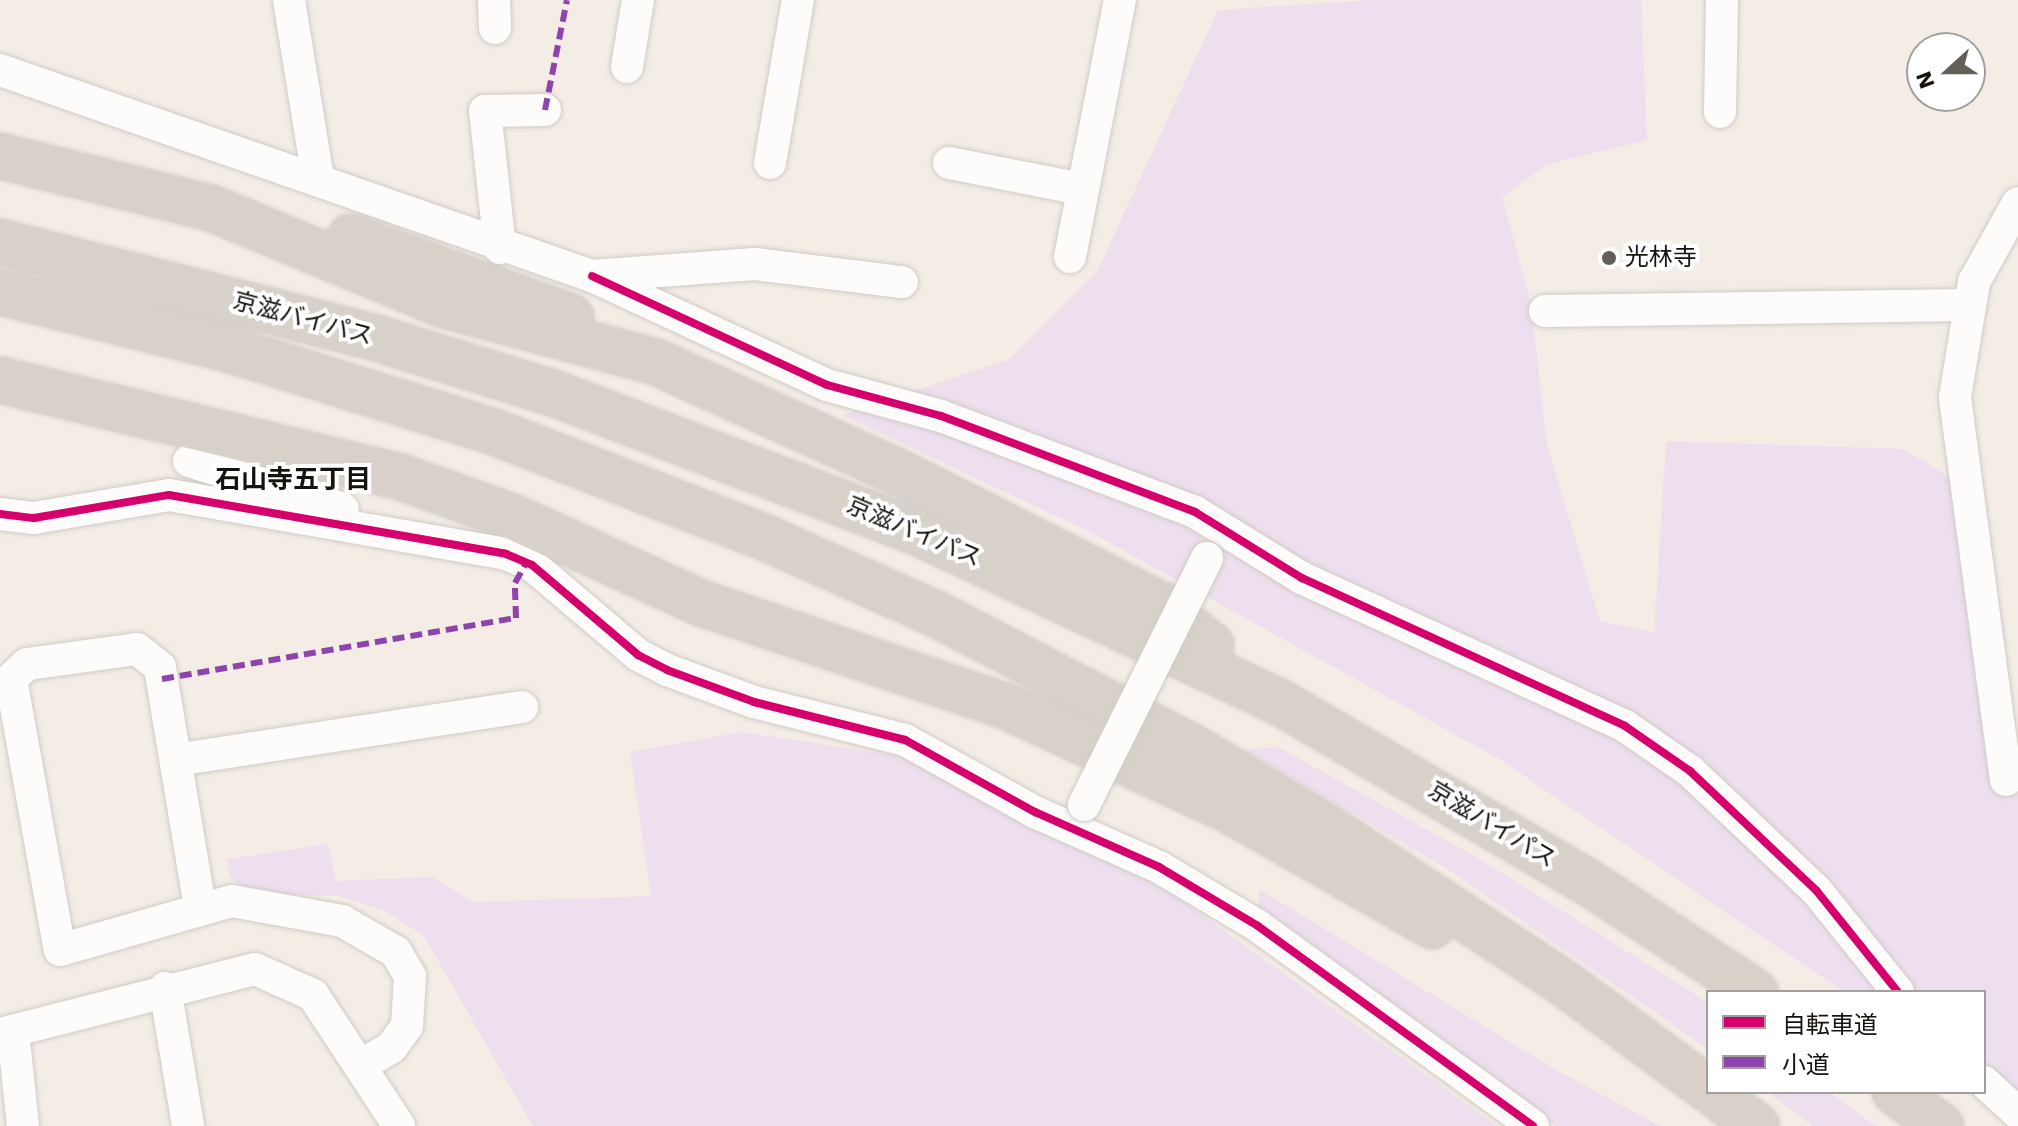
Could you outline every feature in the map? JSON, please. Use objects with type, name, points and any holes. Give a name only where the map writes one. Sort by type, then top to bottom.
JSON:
[{"type":"highway","points":[[0,156],[211,208],[444,305],[656,362],[902,474],[1163,606],[1283,704]]},
{"type":"highway","name":"京滋バイパス","points":[[0,242],[373,337],[567,398],[910,529],[1283,704],[1583,879],[1752,990]]},
{"type":"highway","name":"京滋バイパス","points":[[0,292],[228,349],[497,433],[766,538],[940,616],[1192,747],[1325,826],[1706,1088]]},
{"type":"highway","points":[[0,380],[401,477],[515,518],[701,603],[1006,706],[1229,810],[1671,1061]]},
{"type":"highway","name":"京滋バイパス","points":[[1714,1094],[1757,1126]]},
{"type":"highway","points":[[1898,1094],[1941,1126]]},
{"type":"street","points":[[289,0],[318,180]]},
{"type":"street","points":[[627,67],[638,0]]},
{"type":"street","points":[[770,163],[798,0]]},
{"type":"street","points":[[1070,257],[1120,0]]},
{"type":"street","points":[[1720,112],[1722,0]]},
{"type":"street","points":[[0,70],[318,180],[500,248],[592,276],[827,385],[941,416],[1222,527],[1302,578],[1625,726],[1690,771],[1816,890],[1896,990]]},
{"type":"street","points":[[500,248],[485,111],[545,110]]},
{"type":"street","points":[[949,163],[1082,189]]},
{"type":"street","points":[[2006,780],[1955,397],[1969,305],[2018,203]]},
{"type":"street","points":[[592,276],[755,264],[902,282]]},
{"type":"street","points":[[1545,311],[1969,305]]},
{"type":"street","points":[[189,461],[410,533]]},
{"type":"street","points":[[0,514],[34,518],[169,495],[470,543],[532,565],[638,655],[667,670],[754,702],[905,740],[1078,817],[1258,926],[1533,1126]]},
{"type":"street","points":[[1078,817],[1222,527]]},
{"type":"street","points":[[200,907],[160,667],[137,649],[27,664],[11,679],[60,950],[200,907],[232,901],[342,921],[396,952],[410,976],[407,1026],[392,1047],[362,1065]]},
{"type":"street","points":[[176,760],[522,707]]},
{"type":"street","points":[[23,1126],[6,1032],[165,988],[255,969],[286,978],[335,1021],[399,1126]]},
{"type":"street","points":[[165,988],[188,1126]]},
{"type":"street","points":[[1986,1084],[2018,1113]]},
{"type":"shaded area","points":[[1372,0],[1641,0],[1647,140],[1546,165],[1502,197],[1531,303],[1547,445],[1600,621],[1654,632],[1666,441],[1903,449],[1950,477],[1999,793],[2018,795],[2018,1126],[1971,1094],[1986,1094],[1986,990],[1841,990],[1499,759],[1094,534],[842,415],[1010,359],[1097,272],[1218,10]]},
{"type":"shaded area","points":[[742,732],[899,756],[1173,894],[1497,1126],[533,1126],[424,936],[383,910],[338,896],[252,894],[230,877],[227,859],[328,844],[336,881],[432,877],[473,902],[651,896],[630,752]]},
{"type":"shaded area","points":[[1278,747],[1478,858],[1695,994],[1706,1002],[1706,1048],[1446,868],[1243,750]]},
{"type":"shaded area","points":[[1259,889],[1556,1070],[1660,1126],[1557,1126],[1259,920]]},
{"type":"shaded area","points":[[1770,1094],[1832,1094],[1876,1126],[1814,1126]]},
{"type":"marked path","points":[[545,110],[567,0]]},
{"type":"marked path","points":[[162,679],[516,618],[515,583],[526,563]]},
{"type":"cycle path","points":[[592,276],[827,385],[941,416],[1195,512],[1302,578],[1625,726],[1690,771],[1816,890],[1896,990]]},
{"type":"cycle path","points":[[0,514],[34,518],[169,495],[506,554],[532,565],[638,655],[667,670],[754,702],[905,740],[1035,812],[1159,867],[1258,926],[1533,1126]]},
{"type":"place","name":"光林寺","points":[[1609,258]]},
{"type":"district","name":"石山寺五丁目","points":[[293,480]]}]
